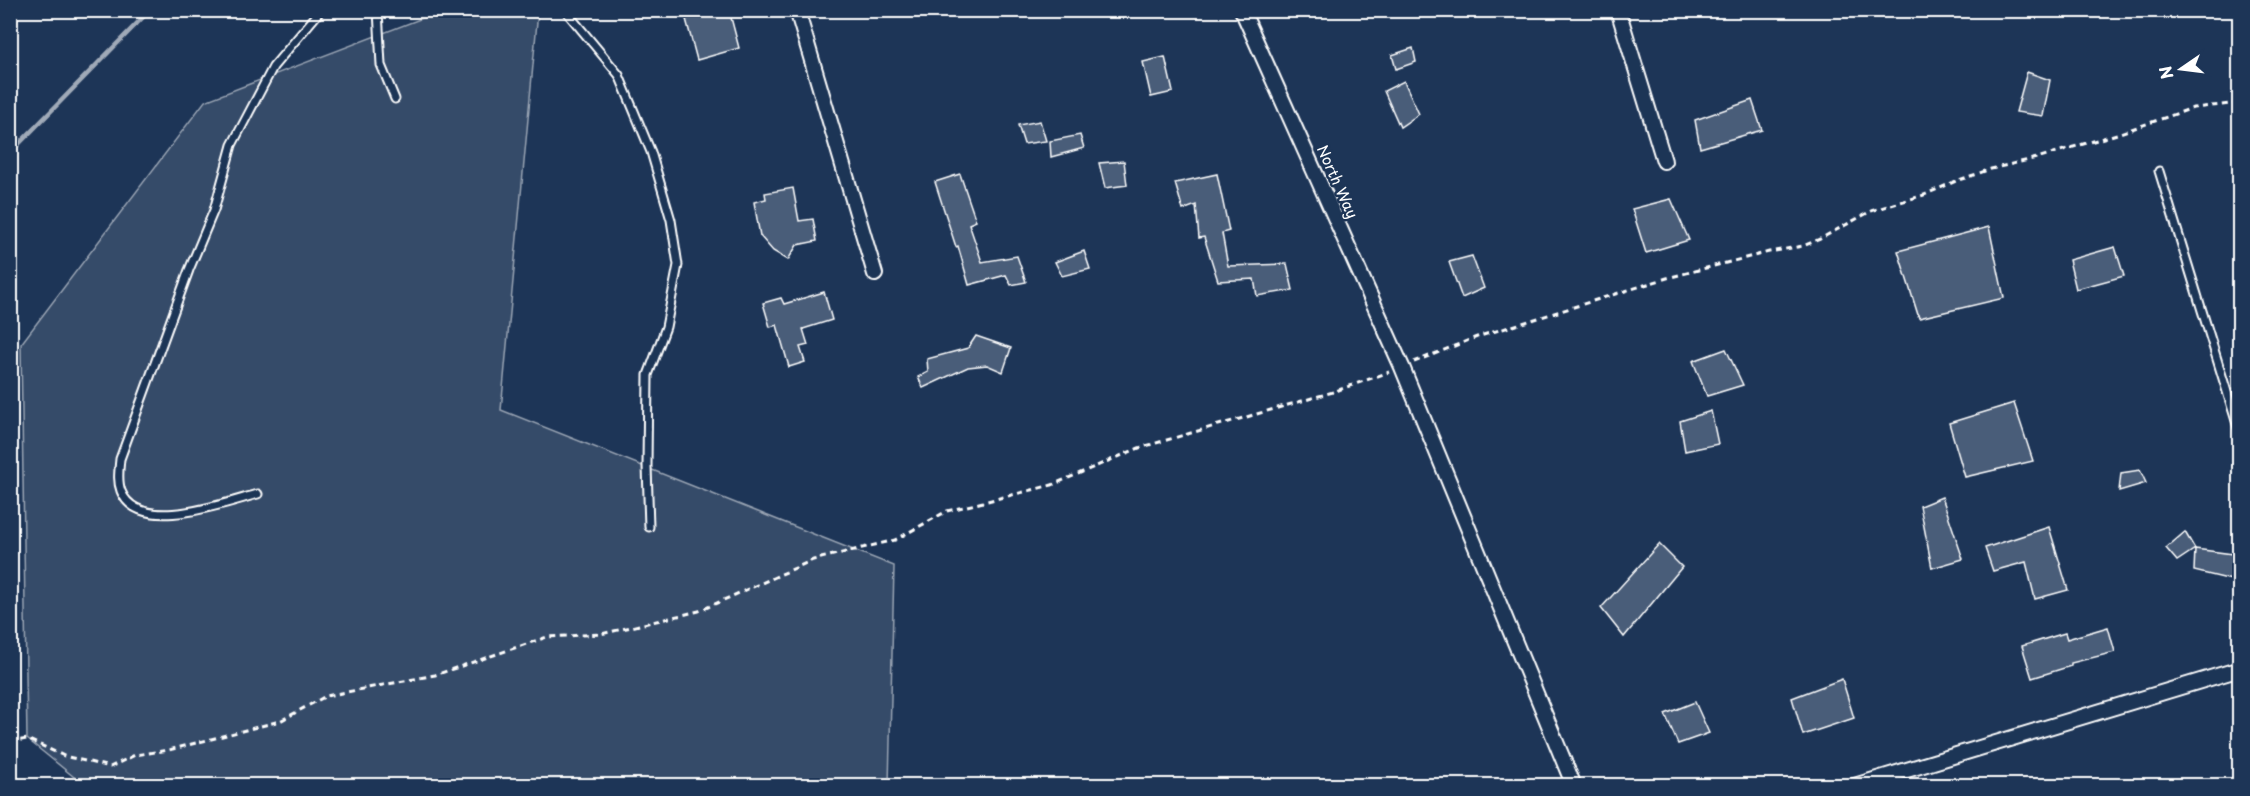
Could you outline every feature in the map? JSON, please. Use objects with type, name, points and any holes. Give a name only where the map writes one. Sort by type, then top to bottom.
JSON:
[{"type":"street","points":[[797,10],[874,274]]},
{"type":"street","name":"North Way","points":[[1242,10],[1402,367],[1574,786]]},
{"type":"street","points":[[1618,10],[1664,161]]},
{"type":"street","points":[[1854,786],[2240,669]]},
{"type":"lane","points":[[258,494],[167,515],[138,509],[127,502],[121,491],[118,477],[120,459],[189,270],[214,210],[232,145],[273,67],[321,10]]},
{"type":"lane","points":[[378,10],[381,65],[395,99]]},
{"type":"lane","points":[[565,10],[620,75],[651,152],[672,220],[678,265],[666,327],[648,375],[649,526]]},
{"type":"lane","points":[[2159,171],[2240,434]]},
{"type":"path","points":[[10,742],[27,739],[64,756],[110,767],[135,755],[170,750],[280,721],[326,696],[435,675],[547,637],[601,634],[699,611],[813,560],[895,540],[947,512],[1052,485],[1140,448],[1333,392],[1477,337],[1666,278],[1803,246],[1871,211],[1924,195],[1991,169],[2120,133],[2193,108],[2240,103]]},
{"type":"shaded area","points":[[441,11],[538,11],[501,410],[894,566],[889,785],[84,785],[27,739],[21,344],[205,101]]},
{"type":"building","points":[[719,10],[729,10],[739,48],[697,60],[686,19]]},
{"type":"building","points":[[1413,48],[1416,62],[1396,69],[1392,55]]},
{"type":"building","points":[[1165,57],[1173,92],[1151,97],[1143,62]]},
{"type":"building","points":[[2027,72],[2050,80],[2043,116],[2016,112]]},
{"type":"building","points":[[1404,81],[1419,114],[1400,127],[1384,91]]},
{"type":"building","points":[[1752,100],[1762,130],[1700,148],[1695,120]]},
{"type":"building","points":[[1040,121],[1046,141],[1024,144],[1018,125]]},
{"type":"building","points":[[1080,135],[1084,148],[1051,157],[1050,141]]},
{"type":"building","points":[[1124,161],[1127,185],[1105,188],[1099,163]]},
{"type":"building","points":[[960,174],[976,221],[969,224],[982,262],[1017,256],[1026,282],[1011,285],[1006,275],[969,285],[935,182]]},
{"type":"building","points":[[1217,174],[1229,231],[1222,233],[1228,266],[1287,264],[1293,290],[1257,296],[1254,279],[1218,281],[1204,237],[1199,238],[1196,205],[1183,210],[1175,183]]},
{"type":"building","points":[[793,188],[799,221],[813,219],[817,241],[797,245],[788,260],[773,251],[760,236],[754,202],[766,199],[765,193]]},
{"type":"building","points":[[1671,199],[1689,240],[1646,253],[1632,209]]},
{"type":"building","points":[[1989,227],[2004,298],[1919,318],[1898,251]]},
{"type":"building","points":[[2115,247],[2124,276],[2076,289],[2069,260]]},
{"type":"building","points":[[1084,251],[1090,269],[1062,276],[1055,262]]},
{"type":"building","points":[[1472,256],[1484,288],[1462,298],[1449,262]]},
{"type":"building","points":[[824,292],[832,320],[803,329],[808,345],[800,347],[805,362],[789,367],[777,325],[770,327],[763,303],[781,298],[784,304]]},
{"type":"building","points":[[976,336],[1011,348],[1003,372],[987,365],[968,367],[923,388],[918,377],[928,372],[927,359],[968,348]]},
{"type":"building","points":[[1726,349],[1743,385],[1707,396],[1693,361]]},
{"type":"building","points":[[2014,403],[2033,461],[1965,477],[1949,423]]},
{"type":"building","points":[[1711,411],[1718,444],[1685,451],[1680,421]]},
{"type":"building","points":[[2140,470],[2146,483],[2119,491],[2121,473]]},
{"type":"building","points":[[1942,497],[1963,559],[1932,568],[1920,506]]},
{"type":"building","points":[[2049,527],[2068,590],[2035,599],[2026,562],[1993,571],[1985,548]]},
{"type":"building","points":[[2185,532],[2195,549],[2177,561],[2166,548]]},
{"type":"building","points":[[1659,544],[1682,567],[1624,637],[1601,608]]},
{"type":"building","points":[[2195,549],[2240,555],[2240,582],[2194,571]]},
{"type":"building","points":[[2108,627],[2115,652],[2071,663],[2071,666],[2032,678],[2022,646],[2065,633],[2067,639]]},
{"type":"building","points":[[1842,679],[1854,718],[1803,735],[1792,698]]},
{"type":"building","points":[[1695,702],[1709,733],[1678,744],[1665,714]]},
{"type":"waterway","points":[[10,153],[150,10]]}]
